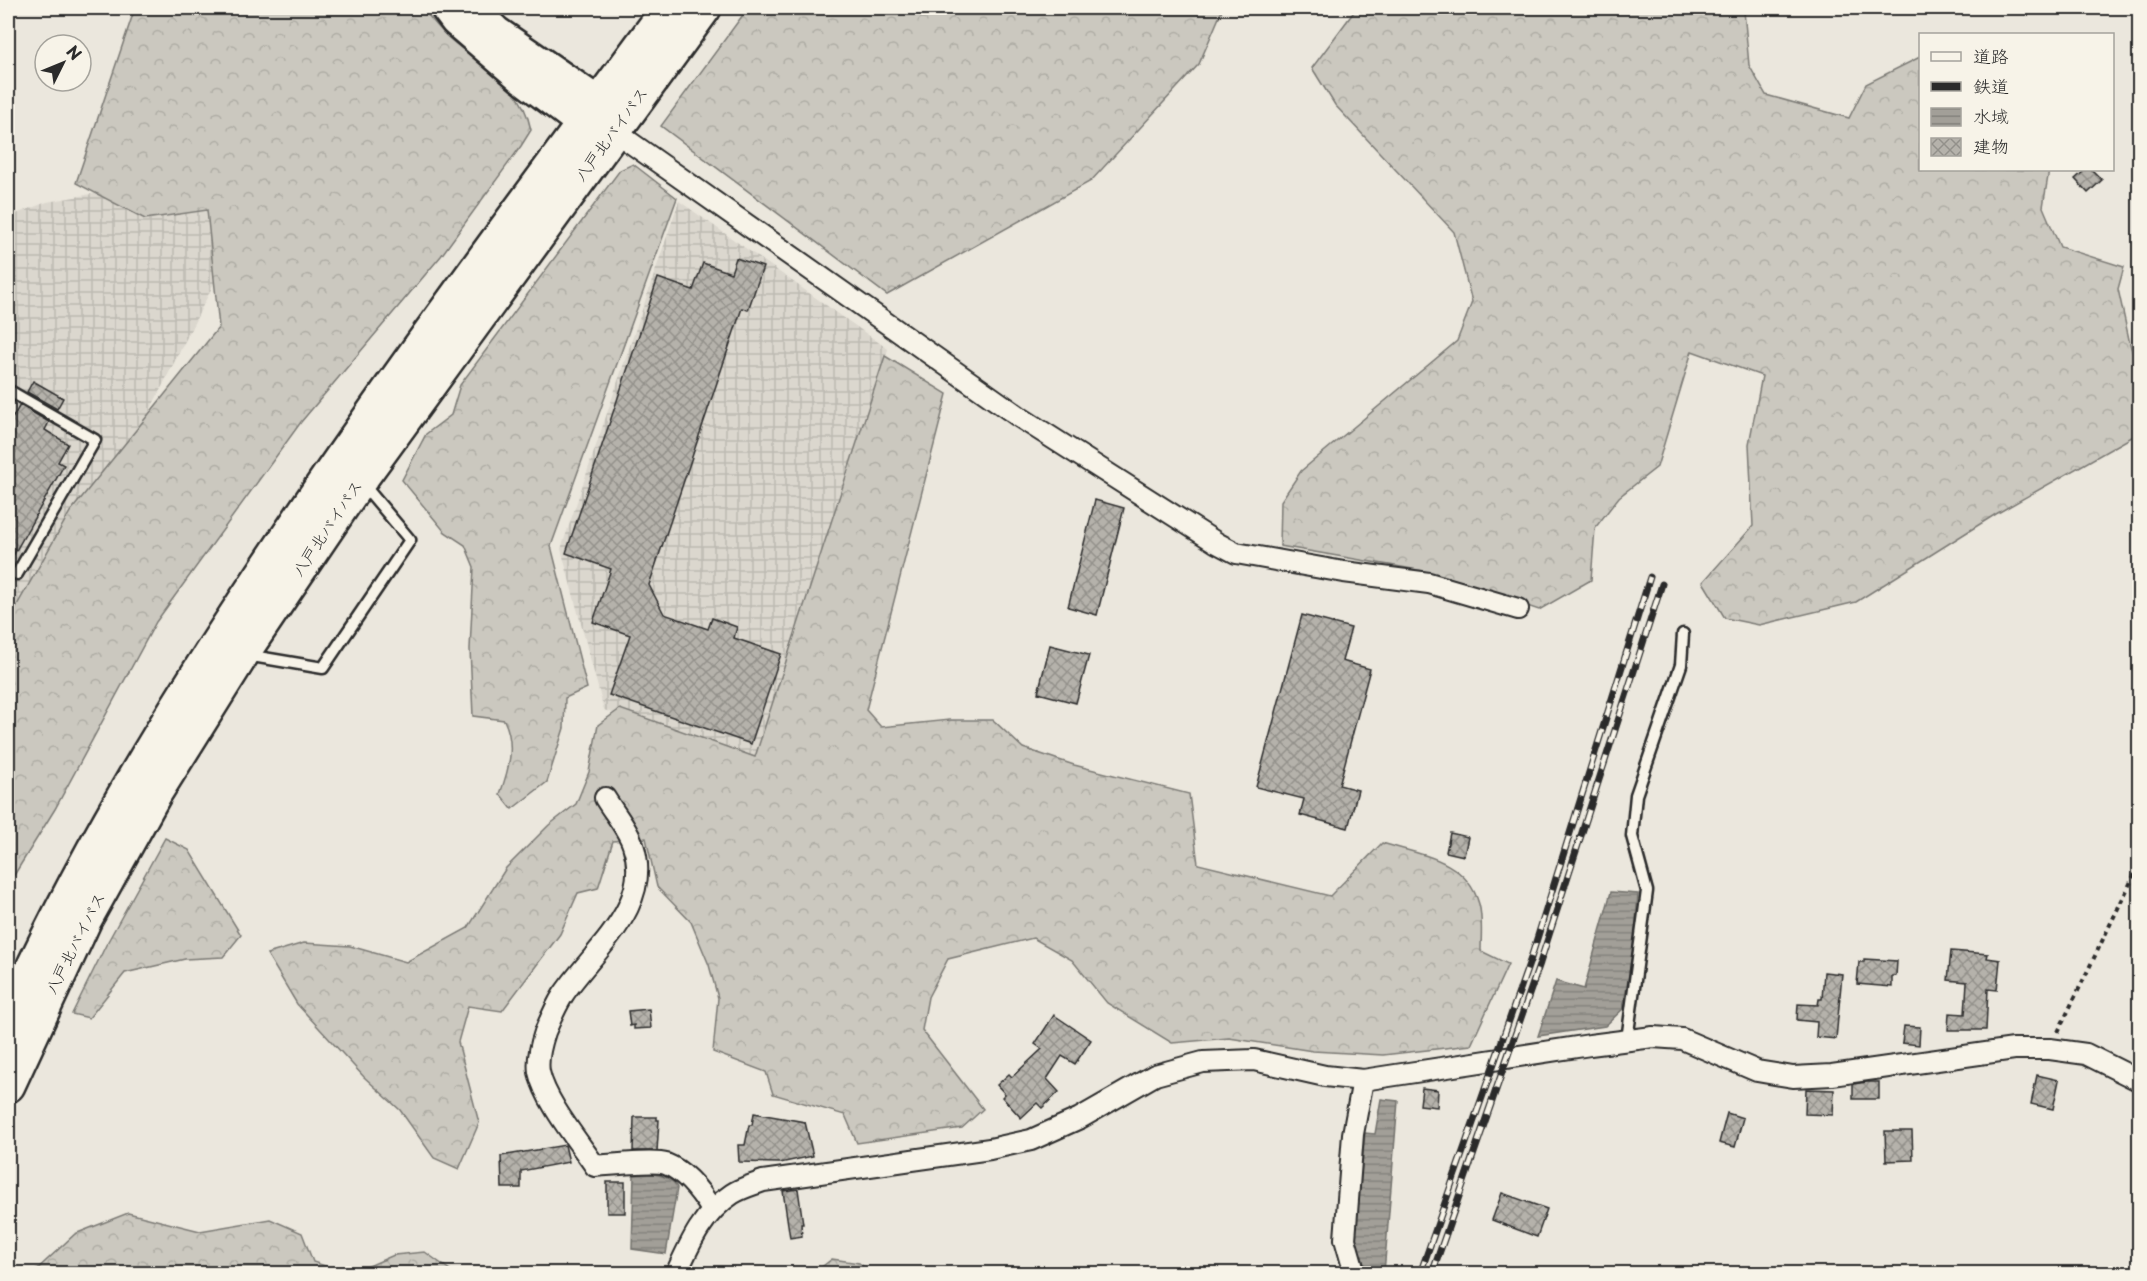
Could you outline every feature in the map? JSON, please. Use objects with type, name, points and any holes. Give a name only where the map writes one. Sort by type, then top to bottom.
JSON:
[{"type":"highway","points":[[448,8],[457,20],[522,76],[598,119]]},
{"type":"highway","points":[[469,8],[495,33],[598,119]]},
{"type":"highway","name":"八戸北バイパス","points":[[8,1085],[85,919],[155,793],[242,654],[359,481],[669,8]]},
{"type":"highway","name":"八戸北バイパス","points":[[8,1022],[70,892],[132,781],[198,671],[359,432],[598,119],[704,8]]},
{"type":"street","points":[[598,119],[1021,418],[1217,543],[1236,553],[1344,572],[1429,583],[1518,609]]},
{"type":"street","points":[[605,798],[633,844],[638,871],[630,904],[620,924],[562,995],[540,1047],[539,1072],[550,1099],[595,1166],[663,1163],[680,1173],[702,1194],[712,1210]]},
{"type":"street","points":[[676,1274],[691,1240],[712,1210],[734,1193],[763,1181],[990,1149],[1031,1140],[1080,1118],[1155,1076],[1203,1062],[1254,1060],[1325,1076],[1363,1080],[1653,1037],[1683,1039],[1758,1071],[1793,1077],[1832,1076],[2014,1048],[2050,1049],[2086,1054],[2139,1081]]},
{"type":"street","points":[[1355,1274],[1345,1239],[1353,1134],[1363,1080]]},
{"type":"lane","points":[[8,390],[95,440],[17,574]]},
{"type":"lane","points":[[242,654],[323,668],[410,540],[359,481]]},
{"type":"lane","points":[[1627,1040],[1647,891],[1632,836],[1636,795],[1681,665],[1683,634]]},
{"type":"path","points":[[2050,1049],[2139,863]]},
{"type":"shaded area","points":[[196,175],[245,222],[8,692],[8,217],[47,202]]},
{"type":"shaded area","points":[[679,201],[888,349],[756,762],[604,710],[561,549]]},
{"type":"green space","points":[[135,8],[422,8],[450,39],[510,87],[526,113],[531,130],[441,256],[301,422],[156,622],[55,809],[8,885],[8,621],[70,512],[219,327],[207,210],[145,219],[76,183]]},
{"type":"green space","points":[[748,8],[1223,8],[1199,64],[1091,181],[887,295],[661,126]]},
{"type":"green space","points":[[1742,8],[1749,65],[1766,95],[1849,118],[1866,84],[1919,58],[1919,171],[2049,171],[2043,207],[2060,247],[2124,267],[2118,289],[2139,374],[2139,433],[1996,514],[1856,602],[1759,625],[1725,618],[1703,582],[1753,526],[1749,444],[1762,376],[1692,351],[1657,467],[1619,497],[1595,528],[1591,580],[1539,610],[1424,571],[1280,546],[1281,501],[1301,471],[1457,341],[1472,302],[1454,232],[1335,105],[1312,68],[1356,9]]},
{"type":"green space","points":[[633,164],[677,198],[551,546],[587,688],[565,698],[564,728],[547,782],[512,809],[500,794],[510,757],[508,729],[504,720],[473,716],[470,649],[474,567],[465,545],[445,532],[402,480],[426,434],[451,415],[460,385],[620,170]]},
{"type":"green space","points":[[885,356],[947,394],[866,710],[881,727],[950,720],[993,720],[1023,748],[1074,765],[1189,794],[1198,864],[1330,896],[1382,843],[1426,856],[1453,868],[1473,889],[1479,904],[1481,951],[1508,964],[1471,1045],[1383,1055],[1313,1051],[1229,1038],[1172,1043],[1107,1003],[1072,960],[1033,938],[948,959],[928,997],[922,1030],[983,1109],[962,1128],[857,1143],[845,1115],[773,1094],[766,1072],[713,1052],[718,998],[709,965],[691,922],[657,887],[646,838],[613,841],[598,888],[578,893],[560,934],[502,1011],[468,1006],[458,1042],[479,1123],[459,1169],[434,1158],[400,1110],[364,1077],[297,1004],[267,954],[304,943],[350,946],[406,962],[468,928],[506,868],[549,825],[576,804],[589,772],[598,725],[620,709],[755,757]]},
{"type":"green space","points":[[165,838],[189,850],[241,935],[223,957],[185,959],[125,973],[89,1018],[72,1014],[106,945]]},
{"type":"green space","points":[[128,1213],[200,1231],[270,1219],[302,1233],[313,1262],[346,1273],[33,1273],[75,1234]]},
{"type":"green space","points":[[425,1252],[454,1273],[353,1273],[394,1255]]},
{"type":"green space","points":[[832,1259],[859,1263],[872,1273],[814,1273]]},
{"type":"water","points":[[1611,892],[1638,894],[1634,945],[1623,1009],[1605,1026],[1538,1036],[1556,981],[1584,989]]},
{"type":"water","points":[[1381,1099],[1398,1101],[1384,1273],[1365,1273],[1355,1241],[1365,1133],[1375,1134]]},
{"type":"water","points":[[654,1174],[671,1180],[677,1188],[666,1254],[632,1249],[634,1175]]},
{"type":"building","points":[[2084,171],[2093,171],[2102,180],[2088,193],[2075,179]]},
{"type":"building","points":[[736,258],[763,267],[748,310],[742,308],[649,585],[664,614],[708,629],[712,618],[737,627],[734,638],[781,654],[751,744],[609,695],[630,635],[593,622],[611,569],[566,553],[658,278],[693,290],[703,263],[731,273]]},
{"type":"building","points":[[33,381],[63,398],[57,409],[27,392]]},
{"type":"building","points":[[20,405],[49,422],[45,430],[68,444],[58,462],[64,465],[8,565],[8,415],[13,417]]},
{"type":"building","points":[[1095,500],[1124,508],[1097,615],[1068,607]]},
{"type":"building","points":[[1302,615],[1351,628],[1342,661],[1370,669],[1339,785],[1358,790],[1348,828],[1300,815],[1304,799],[1256,787]]},
{"type":"building","points":[[1050,645],[1089,655],[1076,703],[1038,693]]},
{"type":"building","points":[[1450,833],[1468,837],[1464,856],[1446,852]]},
{"type":"building","points":[[1951,951],[1988,954],[1987,958],[2000,960],[1997,990],[1988,989],[1986,1030],[1948,1030],[1949,1013],[1965,1014],[1967,982],[1948,980]]},
{"type":"building","points":[[1864,959],[1897,961],[1896,976],[1892,976],[1892,987],[1857,984],[1859,962],[1864,962]]},
{"type":"building","points":[[1824,972],[1842,974],[1836,1039],[1816,1037],[1817,1022],[1797,1020],[1798,1004],[1818,1005],[1819,999],[1822,999]]},
{"type":"building","points":[[649,1009],[651,1028],[634,1029],[634,1025],[630,1026],[628,1011]]},
{"type":"building","points":[[1054,1015],[1091,1040],[1075,1064],[1062,1056],[1047,1079],[1059,1092],[1042,1108],[1037,1103],[1021,1118],[1002,1097],[1005,1094],[997,1085],[1009,1074],[1012,1077],[1042,1049],[1035,1044]]},
{"type":"building","points":[[1904,1026],[1920,1027],[1919,1045],[1902,1043]]},
{"type":"building","points":[[2037,1075],[2059,1080],[2053,1109],[2031,1104]]},
{"type":"building","points":[[1879,1082],[1879,1099],[1853,1099],[1853,1084]]},
{"type":"building","points":[[1422,1088],[1438,1090],[1437,1107],[1420,1105]]},
{"type":"building","points":[[1806,1089],[1834,1090],[1833,1115],[1805,1114]]},
{"type":"building","points":[[754,1113],[805,1122],[813,1156],[780,1163],[739,1162],[738,1145],[745,1145]]},
{"type":"building","points":[[1727,1113],[1743,1118],[1735,1147],[1719,1143]]},
{"type":"building","points":[[634,1117],[657,1117],[659,1120],[657,1151],[633,1151]]},
{"type":"building","points":[[1885,1131],[1912,1131],[1913,1160],[1886,1161]]},
{"type":"building","points":[[565,1145],[569,1162],[521,1171],[521,1188],[502,1188],[501,1156]]},
{"type":"building","points":[[607,1182],[625,1182],[625,1213],[607,1213]]},
{"type":"building","points":[[798,1189],[803,1224],[801,1224],[802,1236],[790,1238],[783,1191]]},
{"type":"building","points":[[1502,1193],[1547,1209],[1537,1237],[1492,1220]]},
{"type":"railway","points":[[1420,1274],[1531,958],[1650,577]]},
{"type":"railway","points":[[1432,1274],[1540,963],[1662,584]]}]
